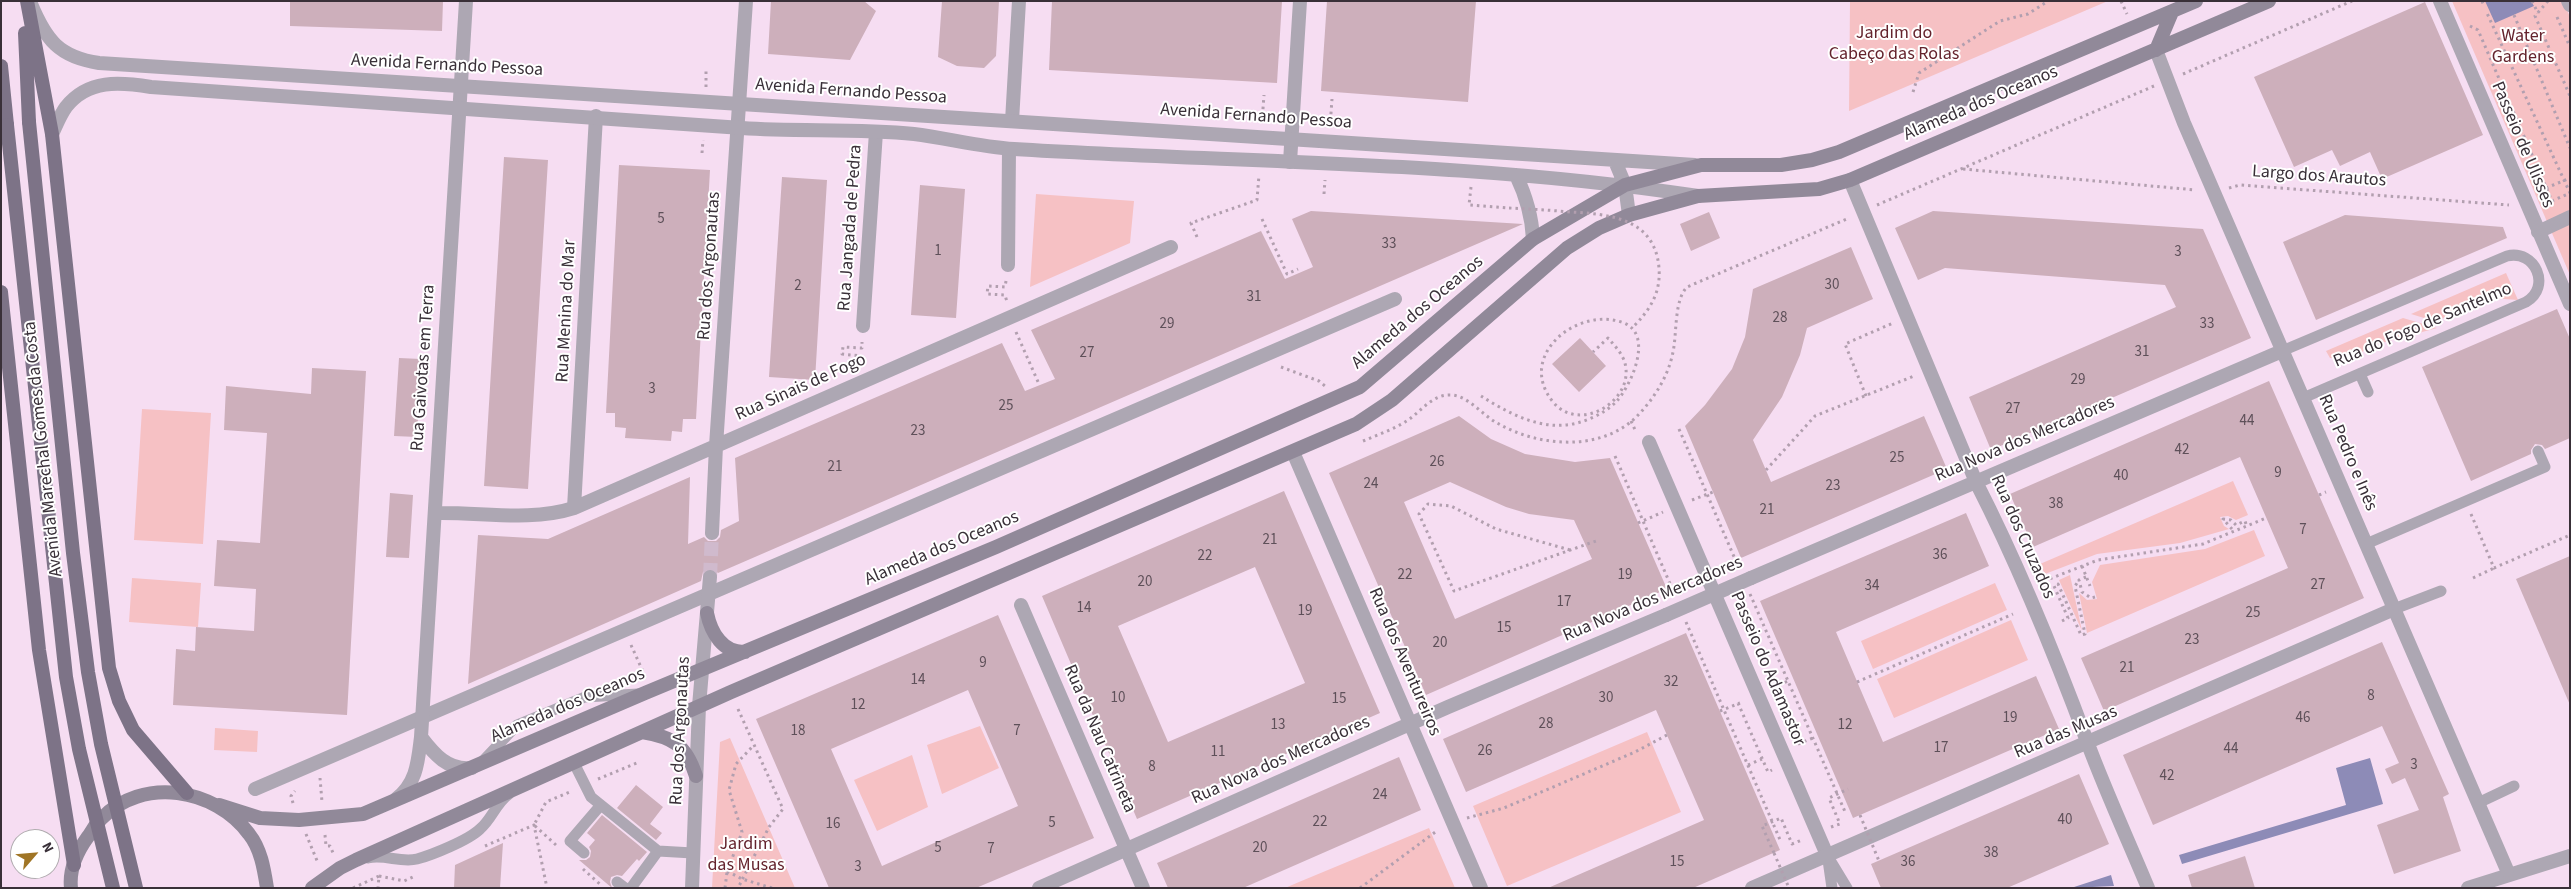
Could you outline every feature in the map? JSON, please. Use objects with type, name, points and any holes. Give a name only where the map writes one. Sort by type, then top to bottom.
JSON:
[{"type":"main road","name":"Avenida Marechal Gomes da Costa","points":[[27,1],[29,122],[88,672],[101,744],[136,888]]},
{"type":"main road","points":[[27,1],[52,134],[109,668],[119,701],[133,730],[187,793]]},
{"type":"main road","name":"Alameda dos Oceanos","points":[[71,888],[74,865],[80,848],[101,818],[127,800],[154,792],[187,793],[260,818],[299,820],[363,814],[645,693],[996,547],[1360,387],[1533,239],[1625,185],[1701,165],[1781,165],[1812,160],[1839,152],[2196,1]]},
{"type":"main road","name":"Alameda dos Oceanos","points":[[312,888],[340,868],[356,860],[699,706],[1356,424],[1382,406],[1567,248],[1599,228],[1629,215],[1698,196],[1785,193],[1819,189],[1850,180],[2269,1]]},
{"type":"main road","points":[[2156,50],[2172,12]]},
{"type":"main road","name":"Avenida Marechal Gomes da Costa","points":[[1,66],[66,677],[79,749],[112,888]]},
{"type":"main road","points":[[1,292],[39,650],[74,865]]},
{"type":"main road","points":[[707,614],[712,631],[721,643],[732,650],[745,652]]},
{"type":"main road","points":[[642,732],[668,738],[680,746],[689,758],[696,776]]},
{"type":"main road","points":[[219,805],[250,834],[263,860],[267,888]]},
{"type":"street","name":"Avenida Fernando Pessoa","points":[[27,1],[41,28],[48,37],[62,51],[82,61],[1293,138],[1615,161],[1701,165]]},
{"type":"street","name":"Rua Gaivotas em Terra","points":[[390,803],[411,784],[416,769],[421,737],[466,1]]},
{"type":"street","name":"Rua dos Argonautas","points":[[712,533],[716,446],[746,1]]},
{"type":"street","points":[[1012,121],[1020,1]]},
{"type":"street","points":[[1290,162],[1293,138],[1300,1]]},
{"type":"street","points":[[2568,1],[2570,5]]},
{"type":"street","name":"Passeio de Ulisses","points":[[2443,7],[2527,207],[2569,298]]},
{"type":"street","name":"Rua Pedro e Inês","points":[[2156,50],[2214,192],[2289,349],[2303,398],[2506,870]]},
{"type":"street","points":[[52,134],[66,107],[82,93],[100,84],[119,82],[151,87],[738,127],[913,134],[1009,149],[1516,175],[1625,185]]},
{"type":"street","name":"Rua Menina do Mar","points":[[574,508],[596,116]]},
{"type":"street","name":"Rua Jangada de Pedra","points":[[863,326],[876,132]]},
{"type":"street","points":[[1008,265],[1009,149]]},
{"type":"street","points":[[1615,161],[1625,185],[1629,215]]},
{"type":"street","points":[[1516,175],[1526,195],[1532,217],[1533,239]]},
{"type":"street","name":"Rua dos Cruzados","points":[[1850,180],[1976,482],[1995,518],[2056,659],[2088,744],[2148,888]]},
{"type":"street","name":"Alameda dos Oceanos","points":[[1625,185],[1698,196]]},
{"type":"street","points":[[2538,232],[2570,217]]},
{"type":"street","name":"Rua Sinais de Fogo","points":[[436,513],[468,512],[533,516],[556,514],[574,508],[1171,247]]},
{"type":"street","name":"Alameda dos Oceanos","points":[[255,790],[1395,299]]},
{"type":"street","name":"Rua Nova dos Mercadores","points":[[1040,888],[1410,724],[2289,349]]},
{"type":"street","name":"Passeio do Adamastor","points":[[1649,442],[1827,856]]},
{"type":"street","name":"Rua dos Aventureiros","points":[[1293,452],[1481,888]]},
{"type":"street","name":"Rua dos Argonautas","points":[[692,888],[699,706],[710,577]]},
{"type":"street","name":"Rua da Nau Catrineta","points":[[1021,604],[1142,888]]},
{"type":"street","name":"Rua das Musas","points":[[1752,888],[2088,744],[2394,609]]},
{"type":"street","points":[[421,737],[439,758],[449,765],[458,768],[476,766]]},
{"type":"street","points":[[2468,888],[2570,856]]},
{"type":"lane","name":"Rua do Fogo de Santelmo","points":[[2289,349],[2507,256],[2513,255],[2526,258],[2535,268],[2539,287],[2532,299],[2303,398]]},
{"type":"lane","points":[[2360,374],[2368,392]]},
{"type":"lane","points":[[2366,544],[2545,467],[2538,452]]},
{"type":"lane","points":[[2394,609],[2441,591]]},
{"type":"lane","points":[[476,766],[516,725],[585,696],[645,693]]},
{"type":"lane","points":[[574,763],[591,797],[658,851],[693,853]]},
{"type":"lane","points":[[2478,803],[2514,786]]},
{"type":"lane","points":[[356,860],[380,855],[406,860],[427,855],[480,830],[498,804],[516,789]]},
{"type":"lane","points":[[584,853],[570,841],[600,806]]},
{"type":"lane","points":[[631,888],[658,851]]},
{"type":"lane","points":[[1827,856],[1832,888]]},
{"type":"lane","points":[[1827,856],[1847,888]]},
{"type":"path","points":[[1913,92],[1919,73],[2000,21],[2028,14],[2048,1]]},
{"type":"path","points":[[2482,1],[2484,6]]},
{"type":"path","points":[[2532,1],[2538,13]]},
{"type":"path","points":[[2548,1],[2535,16],[2570,96]]},
{"type":"path","points":[[2443,7],[2478,30],[2552,201],[2570,193],[2486,11]]},
{"type":"path","points":[[2554,10],[2570,46]]},
{"type":"path","points":[[2514,15],[2570,148]]},
{"type":"path","name":"Largo dos Arautos","points":[[1961,169],[2214,192],[2240,185],[2527,207]]},
{"type":"path","points":[[2546,188],[2570,178]]},
{"type":"path","points":[[1469,205],[1609,214],[1626,220],[1642,232],[1657,257],[1659,282],[1652,307],[1632,328]]},
{"type":"path","points":[[1197,237],[1191,223],[1230,209]]},
{"type":"path","points":[[1262,219],[1287,274],[1298,269]]},
{"type":"path","points":[[1005,286],[988,286],[987,294],[1005,295],[1010,316],[1039,384]]},
{"type":"path","points":[[1866,396],[1845,344],[1908,317]]},
{"type":"path","points":[[1481,396],[1524,418],[1543,423],[1564,426],[1591,418],[1615,402],[1633,373],[1638,346],[1632,328],[1618,321],[1602,320],[1583,324],[1558,338],[1545,351],[1540,365],[1541,381],[1554,403],[1564,411],[1582,416],[1596,412],[1610,403],[1622,388],[1625,371],[1620,352],[1608,338],[1593,352]]},
{"type":"path","points":[[861,382],[861,356],[842,354],[843,347],[862,348],[863,326]]},
{"type":"path","points":[[1766,470],[1779,453],[1816,416],[1929,369]]},
{"type":"path","points":[[1679,429],[1748,580],[1788,681],[1846,814]]},
{"type":"path","points":[[1615,456],[1782,842]]},
{"type":"path","points":[[1570,550],[1496,529],[1451,506],[1428,504],[1419,514],[1454,591],[1596,541]]},
{"type":"path","points":[[2464,514],[2470,512],[2494,568]]},
{"type":"path","points":[[2044,581],[2082,566],[2126,555],[2203,544],[2266,518]]},
{"type":"path","points":[[2232,529],[2223,519],[2231,520],[2236,525],[2245,521],[2247,526]]},
{"type":"path","points":[[2473,578],[2570,535]]},
{"type":"path","points":[[2082,566],[2090,586]]},
{"type":"path","points":[[2062,621],[2068,618],[2054,586],[2058,584],[2081,635],[2085,634],[2075,586],[2086,577]]},
{"type":"path","points":[[2080,580],[2082,592],[2091,598],[2095,596]]},
{"type":"path","points":[[1857,682],[2013,614]]},
{"type":"path","points":[[624,631],[646,678]]},
{"type":"path","points":[[1774,687],[1788,681]]},
{"type":"path","points":[[1720,711],[1738,703],[1768,772]]},
{"type":"path","points":[[1799,707],[1805,704]]},
{"type":"path","points":[[738,709],[783,809],[769,827],[738,888]]},
{"type":"path","points":[[1360,888],[1432,833],[1476,814],[1504,808],[1635,752],[1667,735]]},
{"type":"path","points":[[1798,744],[1813,738]]},
{"type":"path","points":[[725,888],[727,872],[742,832],[729,790],[736,764],[754,745]]},
{"type":"path","points":[[1748,765],[1762,759]]},
{"type":"path","points":[[317,763],[322,806]]},
{"type":"path","points":[[1840,824],[1829,798],[1848,789]]},
{"type":"path","points":[[1860,815],[1879,861]]},
{"type":"path","points":[[1789,888],[1762,826],[1781,818],[1792,844]]},
{"type":"path","points":[[534,825],[547,888]]},
{"type":"path","points":[[325,835],[326,846],[330,846],[335,857]]},
{"type":"path","points":[[711,854],[710,863],[742,879],[772,888]]},
{"type":"path","points":[[353,888],[379,876],[378,888]]},
{"type":"green space","name":"Jardim do Cabeço das Rolas","points":[[1850,1],[2108,1],[1849,111]]},
{"type":"green space","name":"Water Gardens","points":[[2452,1],[2563,1],[2570,17],[2570,275]]},
{"type":"green space","points":[[1036,194],[1134,201],[1130,243],[1030,287]]},
{"type":"green space","points":[[2506,273],[2518,300],[2478,297],[2437,322],[2411,314]]},
{"type":"green space","points":[[2403,318],[2437,328],[2370,346],[2354,358],[2330,358],[2326,351]]},
{"type":"green space","points":[[142,409],[211,413],[203,544],[134,540]]},
{"type":"green space","points":[[2233,481],[2248,515],[2236,520],[2228,516],[2220,517],[2224,526],[2229,529],[2180,543],[2097,554],[2045,574],[2040,564]]},
{"type":"green space","points":[[2254,530],[2265,556],[2087,633],[2079,593],[2087,600],[2097,599],[2092,582],[2100,565],[2205,549]]},
{"type":"green space","points":[[2070,575],[2082,631],[2059,580]]},
{"type":"green space","points":[[132,578],[201,583],[198,627],[129,622]]},
{"type":"green space","points":[[1995,583],[2007,610],[1873,669],[1861,641]]},
{"type":"green space","points":[[2011,620],[2028,660],[1894,718],[1877,679]]},
{"type":"green space","points":[[980,726],[999,768],[942,794],[927,745]]},
{"type":"green space","points":[[215,728],[258,731],[257,752],[214,750]]},
{"type":"green space","points":[[1647,732],[1681,812],[1507,886],[1473,806]]},
{"type":"green space","name":"Jardim das Musas","points":[[730,738],[795,888],[712,888],[720,742]]},
{"type":"green space","points":[[912,755],[928,807],[877,831],[854,780]]},
{"type":"green space","points":[[1429,828],[1455,888],[1285,888],[1299,882]]},
{"type":"water","points":[[2485,1],[2531,1],[2534,6],[2495,23]]},
{"type":"water","points":[[2370,758],[2383,804],[2182,864],[2179,855],[2346,805],[2336,768]]},
{"type":"water","points":[[2111,875],[2114,886],[2071,888]]},
{"type":"building","points":[[290,1],[443,1],[442,31],[290,26]]},
{"type":"building","points":[[771,1],[864,1],[876,11],[850,60],[768,54]]},
{"type":"building","points":[[942,1],[999,1],[996,56],[984,68],[957,66],[938,57]]},
{"type":"building","points":[[1052,1],[1282,1],[1277,83],[1049,70]]},
{"type":"building","points":[[1327,1],[1476,1],[1468,102],[1321,91]]},
{"type":"building","points":[[2425,2],[2483,135],[2382,179],[2370,152],[2340,166],[2332,150],[2294,167],[2254,77]]},
{"type":"building","points":[[504,157],[548,160],[528,489],[484,486]]},
{"type":"building","points":[[619,165],[710,170],[696,419],[683,419],[682,432],[672,431],[671,441],[625,438],[626,428],[615,427],[615,413],[606,413]]},
{"type":"building","points":[[782,177],[827,180],[815,380],[769,377]]},
{"type":"building","points":[[920,185],[965,189],[956,318],[911,315]]},
{"type":"building","points":[[1311,211],[1523,224],[718,573],[715,570],[707,569],[703,572],[701,581],[468,684],[478,535],[548,539],[690,477],[688,544],[704,537],[708,541],[716,541],[720,537],[721,530],[739,521],[735,458],[1002,343],[1025,391],[1055,379],[1031,330],[1261,231],[1285,279],[1313,267],[1292,219]]},
{"type":"building","points":[[1933,211],[2203,229],[2251,338],[1991,450],[1969,397],[2176,307],[2165,285],[1945,268],[1918,280],[1895,228]]},
{"type":"building","points":[[1709,212],[1720,238],[1691,251],[1680,224]]},
{"type":"building","points":[[2345,215],[2503,227],[2507,238],[2316,320],[2283,242]]},
{"type":"building","points":[[1851,247],[1873,299],[1807,328],[1800,355],[1782,397],[1753,440],[1771,482],[1924,416],[1947,469],[1741,558],[1685,426],[1705,405],[1732,369],[1745,337],[1753,289]]},
{"type":"building","points":[[2557,309],[2570,339],[2570,438],[2545,449],[2542,445],[2535,444],[2531,454],[2471,481],[2422,367]]},
{"type":"building","points":[[1580,338],[1606,366],[1579,392],[1552,364]]},
{"type":"building","points":[[399,358],[421,359],[417,437],[394,436]]},
{"type":"building","points":[[312,368],[366,371],[347,715],[173,705],[176,649],[195,651],[196,627],[254,631],[256,589],[214,586],[217,540],[260,543],[267,433],[224,430],[226,386],[311,394]]},
{"type":"building","points":[[2269,381],[2364,598],[2104,711],[2081,658],[2288,568],[2240,457],[2033,547],[2010,494]]},
{"type":"building","points":[[1459,416],[1491,439],[1525,454],[1575,462],[1610,458],[1667,589],[1426,695],[1329,473]],"holes":[[[1450,482],[1506,507],[1529,514],[1574,520],[1592,559],[1455,619],[1404,502]]]},
{"type":"building","points":[[1284,491],[1380,713],[1137,819],[1042,596]],"holes":[[[1255,567],[1305,683],[1168,742],[1118,626]]]},
{"type":"building","points":[[390,493],[413,495],[409,558],[386,557]]},
{"type":"building","points":[[1966,513],[1989,566],[1836,632],[1883,742],[2036,676],[2059,729],[1853,818],[1760,601]]},
{"type":"building","points":[[2570,556],[2570,705],[2516,579]]},
{"type":"building","points":[[998,615],[1094,838],[976,888],[829,888],[756,719]],"holes":[[[968,690],[1018,806],[882,866],[831,749]]]},
{"type":"building","points":[[1686,633],[1780,850],[1693,888],[1548,888],[1704,820],[1656,710],[1466,792],[1443,739]]},
{"type":"building","points":[[2382,642],[2449,794],[2443,797],[2461,851],[2394,874],[2377,825],[2419,810],[2405,778],[2392,784],[2385,769],[2399,763],[2382,726],[2153,825],[2123,755]]},
{"type":"building","points":[[1399,757],[1421,810],[1243,888],[1168,888],[1157,863]]},
{"type":"building","points":[[2079,774],[2109,844],[2007,888],[1881,888],[1871,864]]},
{"type":"building","points":[[636,785],[663,807],[650,824],[662,833],[656,840],[617,808]]},
{"type":"building","points":[[602,815],[647,852],[639,861],[637,859],[622,876],[611,877],[612,888],[579,860],[586,860],[590,857],[591,851],[589,847],[595,840],[587,833]]},
{"type":"building","points":[[503,843],[500,888],[454,888],[455,865]]},
{"type":"building","points":[[2245,856],[2255,888],[2192,888],[2188,875]]},
{"type":"tunnel","points":[[710,577],[712,533]]}]
